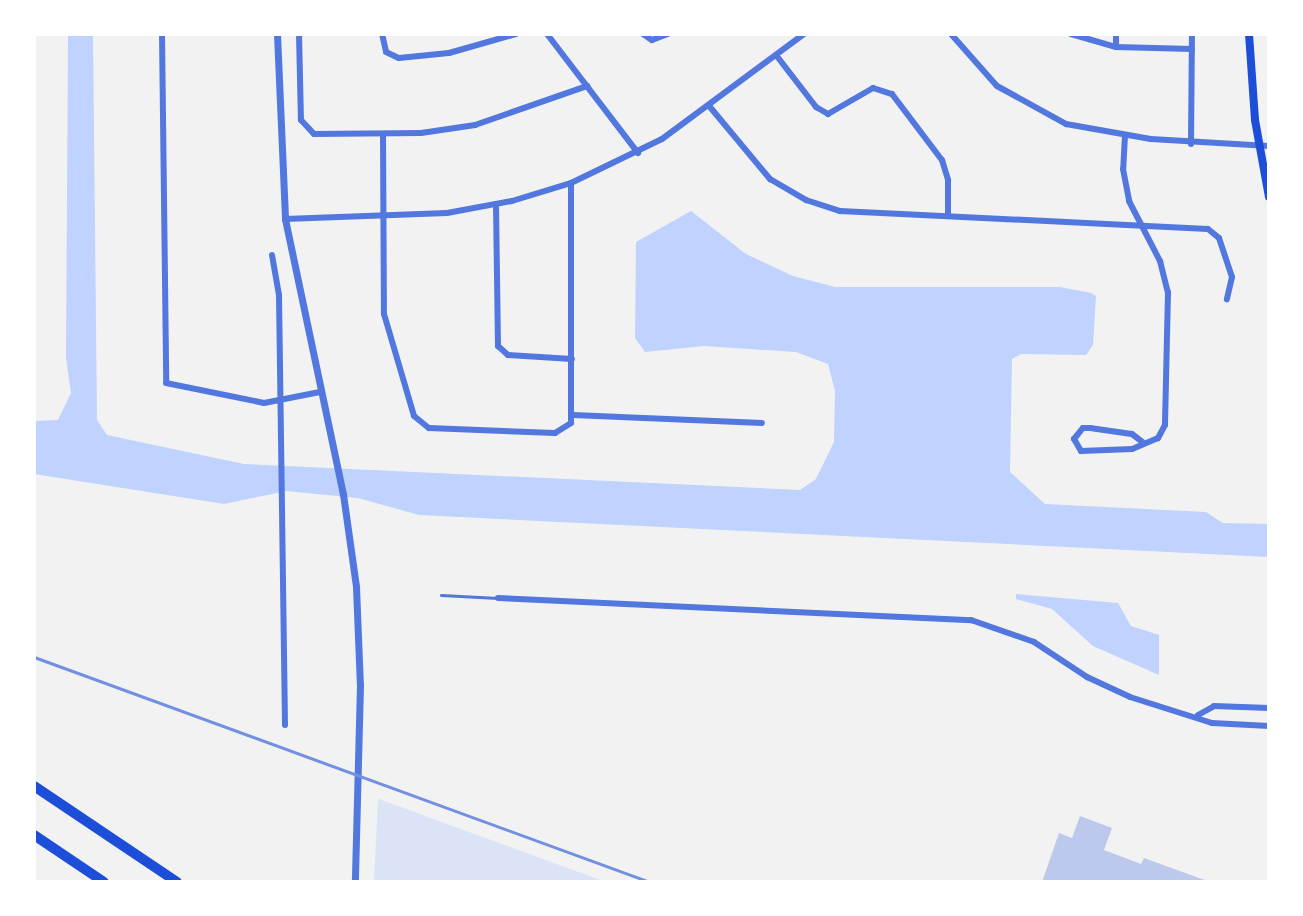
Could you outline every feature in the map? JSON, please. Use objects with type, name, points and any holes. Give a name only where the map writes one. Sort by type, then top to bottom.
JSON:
[{"type":"highway","points":[[34,786],[177,882]]},
{"type":"highway","points":[[34,835],[104,882]]},
{"type":"main road","points":[[1249,34],[1258,146],[1269,197]]},
{"type":"street","points":[[162,34],[166,383],[279,402],[320,392]]},
{"type":"street","points":[[277,34],[285,219],[346,511],[359,638],[355,882]]},
{"type":"street","points":[[299,34],[300,113],[308,131],[383,134],[475,125],[587,86]]},
{"type":"street","points":[[382,34],[386,52],[399,58],[421,57],[516,34]]},
{"type":"street","points":[[547,34],[638,153]]},
{"type":"street","points":[[643,34],[652,40],[668,34]]},
{"type":"street","points":[[285,219],[383,216],[496,204],[571,183],[638,153],[710,107],[804,34]]},
{"type":"street","points":[[951,34],[985,76],[1030,108],[1066,124],[1191,144],[1269,146]]},
{"type":"street","points":[[1071,34],[1116,47],[1192,49]]},
{"type":"street","points":[[1116,34],[1116,47]]},
{"type":"street","points":[[1191,144],[1192,34]]},
{"type":"street","points":[[776,55],[816,107],[828,114],[873,88],[892,94],[942,160],[948,180],[948,216]]},
{"type":"street","points":[[710,107],[754,165],[806,200],[854,213],[1139,224],[1214,232],[1232,277],[1227,299]]},
{"type":"street","points":[[383,134],[384,314],[417,422],[429,428],[555,433],[568,429],[573,415],[571,183]]},
{"type":"street","points":[[1125,135],[1125,185],[1139,224],[1160,261],[1169,309],[1165,425],[1158,438],[1132,449],[1081,451],[1074,439],[1083,428],[1132,434],[1144,443]]},
{"type":"street","points":[[496,204],[498,346],[508,355],[572,359]]},
{"type":"street","points":[[272,255],[279,295],[285,725]]},
{"type":"street","points":[[573,415],[762,423]]},
{"type":"street","points":[[498,598],[971,620],[1034,642],[1108,689],[1198,715],[1212,723],[1269,726]]},
{"type":"street","points":[[1198,715],[1214,706],[1269,708]]},
{"type":"lane","points":[[441,595],[498,598]]},
{"type":"shaded area","points":[[379,799],[606,882],[374,882]]},
{"type":"water","points":[[68,34],[93,34],[97,420],[107,435],[244,464],[800,490],[816,479],[834,442],[835,391],[828,364],[796,352],[704,346],[645,352],[635,338],[636,242],[691,211],[746,254],[793,276],[835,287],[1060,287],[1091,293],[1096,296],[1093,345],[1086,355],[1021,354],[1012,359],[1010,472],[1045,504],[1206,512],[1223,523],[1269,524],[1269,557],[419,515],[358,498],[286,491],[224,504],[34,474],[34,421],[58,420],[71,393],[66,358]]},
{"type":"water","points":[[1016,594],[1118,603],[1131,626],[1159,635],[1159,675],[1093,646],[1052,609],[1016,599]]},
{"type":"building","points":[[1080,816],[1112,828],[1104,850],[1141,864],[1144,858],[1210,882],[1042,882],[1059,833],[1072,838]]},
{"type":"railway","points":[[34,657],[650,882]]}]
